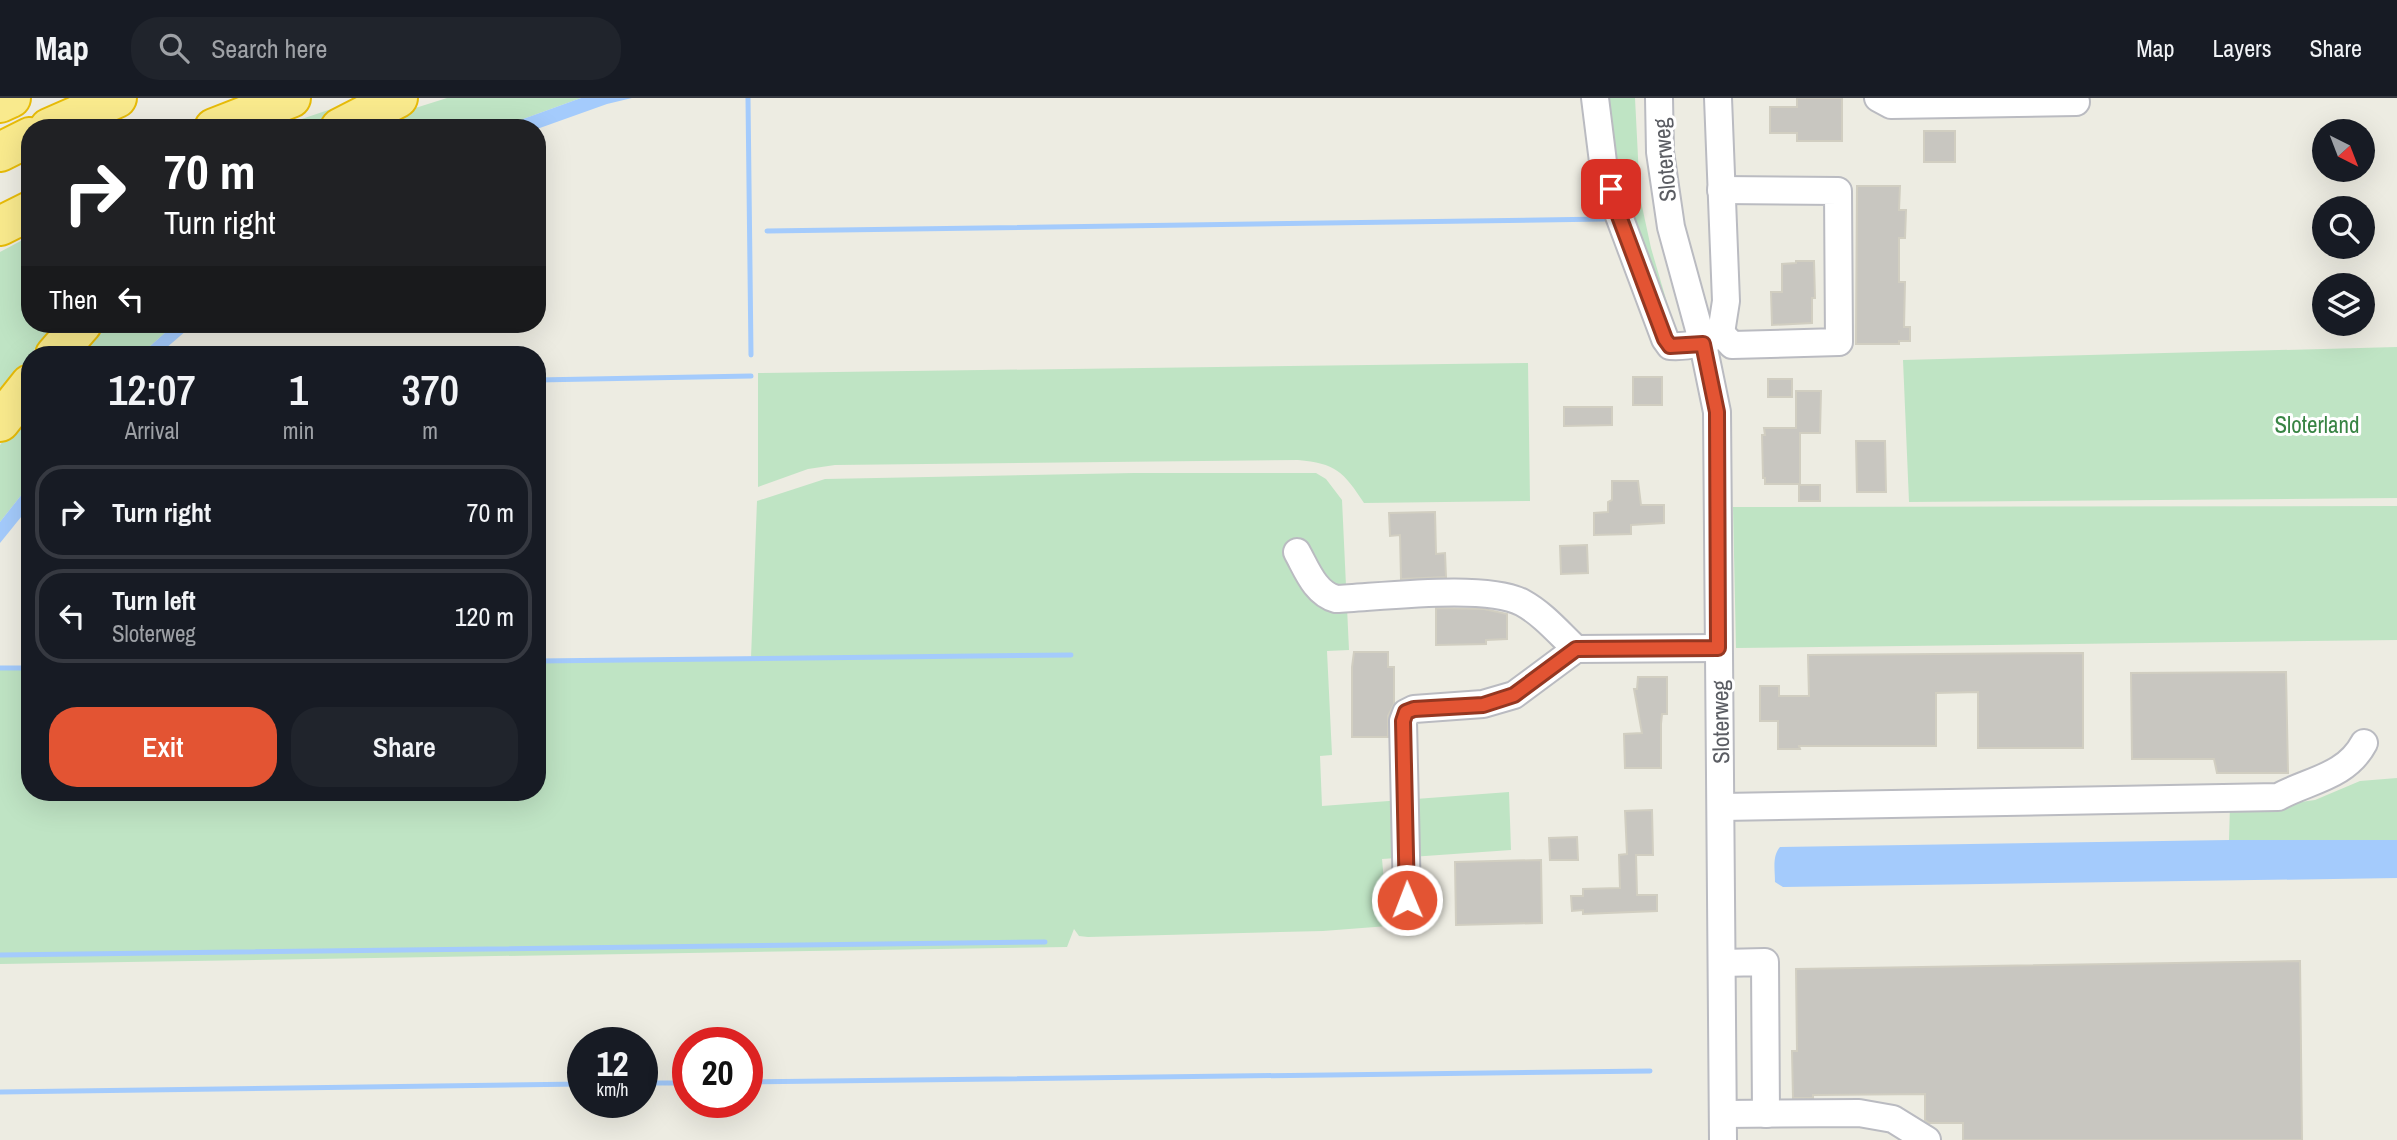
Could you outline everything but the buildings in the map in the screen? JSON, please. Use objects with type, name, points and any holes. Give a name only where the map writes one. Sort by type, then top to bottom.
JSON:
[{"type":"highway","points":[[0,103],[11,98]]},
{"type":"highway","points":[[69,119],[117,98]]},
{"type":"highway","points":[[237,119],[291,98]]},
{"type":"highway","points":[[357,119],[398,98]]},
{"type":"highway","points":[[0,152],[21,142]]},
{"type":"highway","points":[[0,226],[21,216]]},
{"type":"highway","points":[[0,422],[21,395]]},
{"type":"street","points":[[1595,98],[1603,162],[1619,216],[1670,346],[1712,338],[1732,345],[1839,342],[1839,191],[1721,190]]},
{"type":"street","name":"Sloterweg","points":[[1659,98],[1660,152],[1671,227],[1712,338],[1717,412],[1723,1127]]},
{"type":"street","points":[[1878,98],[1891,105],[2076,102]]},
{"type":"street","name":"Sloterweg","points":[[1712,338],[1726,302],[1721,190],[1721,99]]},
{"type":"street","points":[[1297,552],[1318,589],[1326,596],[1336,599],[1475,592],[1502,595],[1531,608],[1576,649]]},
{"type":"street","points":[[1407,900],[1403,721],[1406,712],[1414,709],[1483,705],[1514,695],[1576,649],[1718,648]]},
{"type":"street","points":[[1721,807],[2278,797],[2343,769],[2359,754],[2364,743]]},
{"type":"street","points":[[1721,963],[1765,962],[1766,1114]]},
{"type":"street","points":[[1723,1127],[1766,1114],[1859,1113],[1893,1119],[1927,1140]]},
{"type":"green space","points":[[364,98],[338,119],[302,119]]},
{"type":"green space","points":[[447,98],[581,98],[523,119],[392,119],[409,110]]},
{"type":"green space","points":[[1608,98],[1635,98],[1640,197],[1651,248],[1678,340],[1621,206]]},
{"type":"green space","points":[[21,241],[21,333],[48,333],[37,346],[21,346],[21,366],[0,392],[0,252]]},
{"type":"green space","points":[[93,333],[165,333],[150,346],[80,346]]},
{"type":"green space","name":"Sloterland","points":[[2397,347],[2397,498],[1909,502],[1903,360]]},
{"type":"green space","points":[[1528,363],[1530,501],[1364,503],[1337,471],[1311,461],[1298,460],[835,465],[808,469],[758,487],[758,373]]},
{"type":"green space","points":[[21,417],[21,495],[0,522],[0,445]]},
{"type":"green space","points":[[1134,473],[1316,473],[1326,479],[1342,500],[1349,650],[1327,651],[1332,755],[1320,756],[1322,806],[1509,792],[1511,850],[1382,859],[1388,926],[1323,931],[1088,937],[1079,936],[1074,929],[1067,947],[0,964],[0,668],[21,668],[21,801],[546,801],[546,661],[751,658],[757,501],[825,479]]},
{"type":"green space","points":[[2397,506],[2397,640],[1736,648],[1733,507]]},
{"type":"green space","points":[[2397,778],[2397,840],[2229,840],[2230,805],[2315,800],[2360,781]]},
{"type":"water","points":[[581,98],[632,98],[546,126],[546,119],[523,119]]},
{"type":"water","points":[[165,333],[184,333],[168,346],[150,346]]},
{"type":"water","points":[[21,495],[21,517],[0,543],[0,522]]},
{"type":"water","points":[[2397,840],[2397,878],[1783,887],[1775,882],[1775,859],[1780,847]]},
{"type":"waterway","points":[[748,98],[751,355]]},
{"type":"waterway","points":[[767,231],[1605,219]]},
{"type":"waterway","points":[[546,380],[751,376]]},
{"type":"waterway","points":[[546,661],[1071,655]]},
{"type":"waterway","points":[[0,668],[21,668]]},
{"type":"waterway","points":[[0,955],[1045,942]]},
{"type":"waterway","points":[[763,1082],[1650,1071]]},
{"type":"waterway","points":[[658,1083],[672,1083]]},
{"type":"waterway","points":[[0,1092],[567,1084]]},
{"type":"route","points":[[1407,900],[1403,721],[1406,712],[1414,709],[1483,705],[1514,695],[1576,649],[1718,648],[1717,412],[1703,344],[1670,346],[1665,339],[1611,189]]}]
